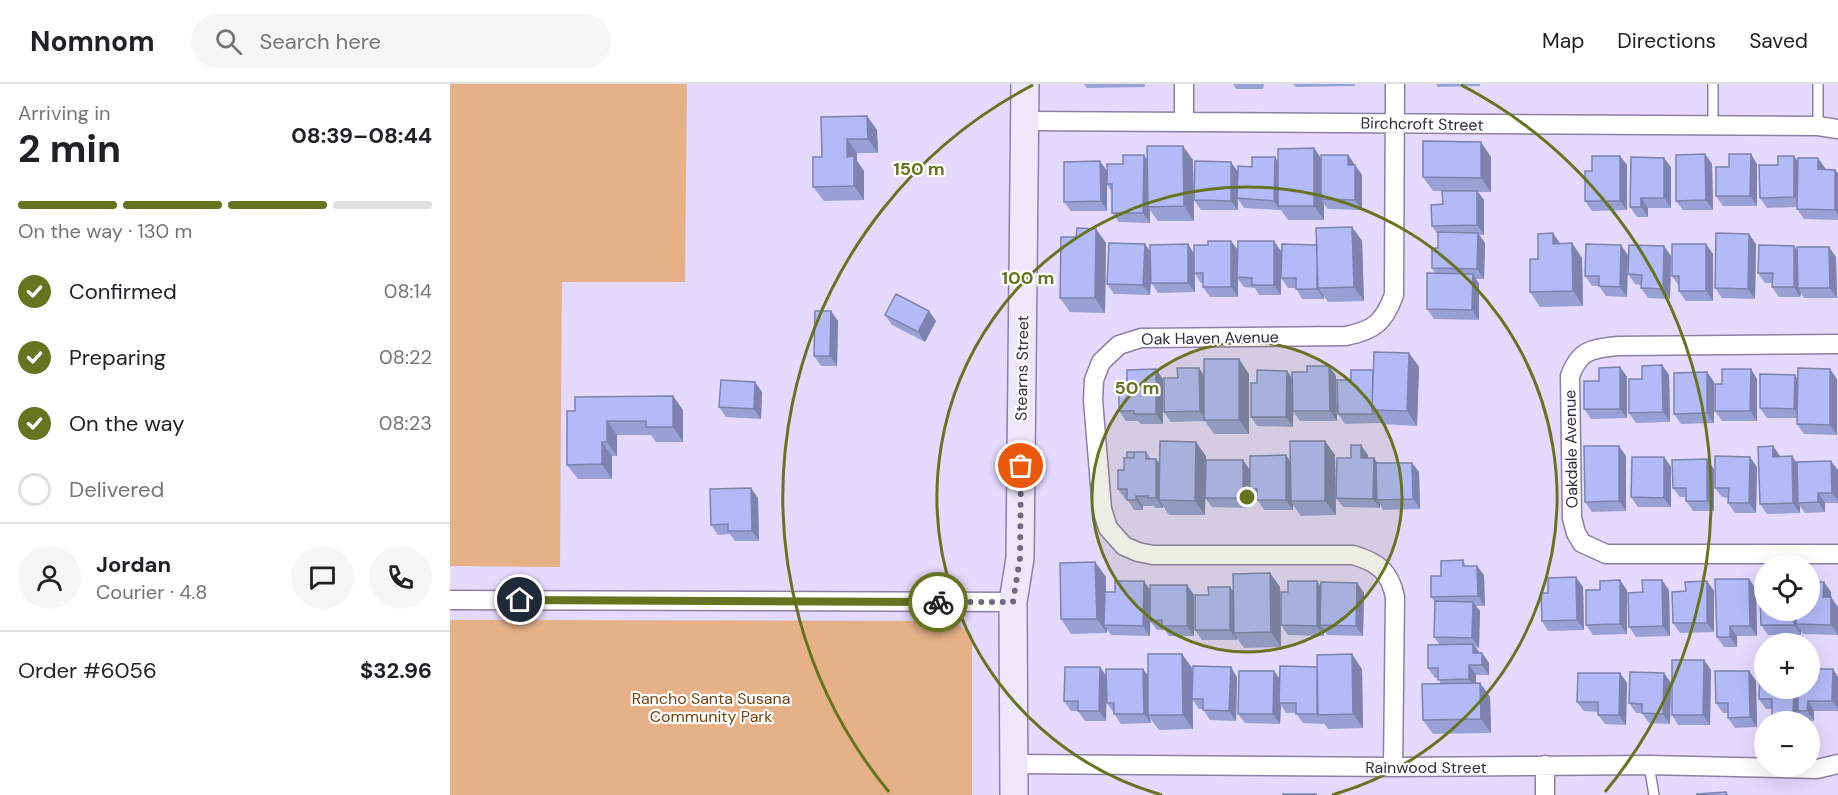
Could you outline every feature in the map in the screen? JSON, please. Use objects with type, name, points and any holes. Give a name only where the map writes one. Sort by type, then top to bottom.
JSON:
[{"type":"main road","name":"Stearns Street","points":[[1014,795],[1013,602],[1020,558],[1025,84]]},
{"type":"street","points":[[1184,84],[1184,122]]},
{"type":"street","name":"Oak Haven Avenue","points":[[1393,767],[1395,597],[1391,580],[1382,568],[1366,558],[1353,555],[1153,555],[1124,546],[1108,528],[1102,509],[1093,400],[1094,380],[1101,362],[1119,345],[1141,338],[1346,336],[1363,333],[1377,325],[1387,314],[1394,295],[1395,84]]},
{"type":"street","name":"Birchcroft Street","points":[[1025,121],[1818,126],[1838,129]]},
{"type":"street","name":"Oakdale Avenue","points":[[1838,344],[1593,348],[1574,364],[1570,376],[1571,510],[1576,533],[1582,543],[1606,555],[1838,554]]},
{"type":"street","points":[[450,600],[1013,602]]},
{"type":"street","name":"Rainwood Street","points":[[1014,764],[1393,767],[1649,765],[1817,769],[1838,764]]},
{"type":"street","points":[[1545,765],[1545,795]]},
{"type":"lane","points":[[1713,84],[1713,127]]},
{"type":"lane","points":[[1818,84],[1818,126]]},
{"type":"lane","points":[[1649,765],[1654,795]]},
{"type":"green space","points":[[450,84],[687,84],[685,282],[562,282],[560,567],[450,566]]},
{"type":"green space","name":"Rancho Santa Susana Community Park","points":[[450,620],[954,621],[972,635],[972,795],[450,795]]},
{"type":"building","points":[[867,116],[868,139],[847,139],[847,157],[854,156],[854,186],[813,187],[813,157],[822,157],[821,117]]},
{"type":"building","points":[[1423,141],[1481,142],[1481,178],[1423,177]]},
{"type":"building","points":[[1147,146],[1183,146],[1184,206],[1148,207]]},
{"type":"building","points":[[1314,148],[1314,206],[1278,206],[1278,149]]},
{"type":"building","points":[[1705,154],[1706,200],[1676,201],[1676,155]]},
{"type":"building","points":[[1729,154],[1751,154],[1750,196],[1716,196],[1716,167],[1729,167]]},
{"type":"building","points":[[1123,155],[1144,155],[1143,213],[1112,213],[1112,184],[1107,184],[1107,164],[1123,164]]},
{"type":"building","points":[[1321,155],[1348,155],[1348,165],[1355,165],[1355,200],[1321,199]]},
{"type":"building","points":[[1592,156],[1620,156],[1620,201],[1585,201],[1585,171],[1592,171]]},
{"type":"building","points":[[1778,156],[1794,156],[1794,197],[1760,198],[1759,165],[1778,165]]},
{"type":"building","points":[[1252,157],[1275,157],[1274,201],[1237,198],[1238,166],[1252,167]]},
{"type":"building","points":[[1631,157],[1664,158],[1664,198],[1641,198],[1641,207],[1630,207]]},
{"type":"building","points":[[1798,158],[1818,158],[1818,169],[1835,170],[1835,210],[1797,209]]},
{"type":"building","points":[[1100,161],[1101,201],[1064,202],[1064,162]]},
{"type":"building","points":[[1195,161],[1231,162],[1231,201],[1194,200]]},
{"type":"building","points":[[1442,191],[1477,191],[1477,225],[1432,226],[1431,205],[1443,204]]},
{"type":"building","points":[[1352,227],[1354,287],[1318,288],[1316,228]]},
{"type":"building","points":[[1077,228],[1096,229],[1095,298],[1060,298],[1061,237],[1076,237]]},
{"type":"building","points":[[1438,232],[1478,233],[1477,269],[1432,268],[1432,248],[1438,248]]},
{"type":"building","points":[[1553,233],[1553,244],[1572,243],[1573,291],[1530,292],[1530,259],[1538,259],[1538,234]]},
{"type":"building","points":[[1716,233],[1749,234],[1748,289],[1715,288]]},
{"type":"building","points":[[1208,241],[1231,241],[1231,287],[1203,287],[1203,273],[1194,273],[1194,245],[1208,245]]},
{"type":"building","points":[[1238,241],[1274,241],[1274,285],[1252,285],[1252,278],[1237,277]]},
{"type":"building","points":[[1109,243],[1145,244],[1143,285],[1107,284]]},
{"type":"building","points":[[1188,244],[1188,283],[1151,283],[1150,245]]},
{"type":"building","points":[[1282,244],[1317,245],[1317,289],[1296,289],[1296,278],[1281,278]]},
{"type":"building","points":[[1586,244],[1621,245],[1620,287],[1599,286],[1599,276],[1585,276]]},
{"type":"building","points":[[1672,244],[1706,244],[1706,291],[1679,291],[1679,276],[1672,276]]},
{"type":"building","points":[[1629,245],[1664,246],[1663,289],[1641,288],[1642,275],[1628,274]]},
{"type":"building","points":[[1759,245],[1794,246],[1794,287],[1772,287],[1773,273],[1758,273]]},
{"type":"building","points":[[1797,247],[1829,247],[1830,288],[1798,288]]},
{"type":"building","points":[[1427,273],[1473,274],[1472,310],[1427,309]]},
{"type":"building","points":[[896,294],[929,311],[918,332],[885,315]]},
{"type":"building","points":[[815,311],[831,311],[830,356],[814,356]]},
{"type":"building","points":[[1374,352],[1409,353],[1407,411],[1372,410]]},
{"type":"building","points":[[1204,359],[1239,359],[1239,420],[1204,420]]},
{"type":"building","points":[[1662,365],[1663,412],[1629,413],[1629,379],[1642,379],[1642,366]]},
{"type":"building","points":[[1307,366],[1329,366],[1330,411],[1293,411],[1292,372],[1307,372]]},
{"type":"building","points":[[1620,367],[1620,409],[1584,409],[1584,381],[1599,381],[1599,368]]},
{"type":"building","points":[[1177,368],[1199,368],[1200,411],[1164,412],[1164,378],[1178,378]]},
{"type":"building","points":[[1798,368],[1830,369],[1830,425],[1797,424]]},
{"type":"building","points":[[1156,369],[1156,414],[1119,411],[1119,381],[1127,381],[1127,370]]},
{"type":"building","points":[[1722,369],[1751,369],[1750,411],[1715,411],[1715,384],[1722,384]]},
{"type":"building","points":[[1257,370],[1287,371],[1286,417],[1251,417],[1251,383],[1257,383]]},
{"type":"building","points":[[1351,370],[1373,370],[1372,410],[1374,414],[1338,414],[1337,380],[1351,380]]},
{"type":"building","points":[[1707,372],[1707,413],[1674,414],[1674,373]]},
{"type":"building","points":[[1760,374],[1795,375],[1794,409],[1760,408]]},
{"type":"building","points":[[721,380],[755,382],[754,409],[719,407]]},
{"type":"building","points":[[673,396],[673,427],[646,427],[646,421],[607,421],[607,442],[602,442],[602,464],[567,465],[567,411],[575,411],[575,397]]},
{"type":"building","points":[[1160,441],[1196,442],[1195,501],[1159,500]]},
{"type":"building","points":[[1290,441],[1325,441],[1325,501],[1291,501]]},
{"type":"building","points":[[1351,445],[1361,445],[1361,458],[1374,458],[1373,499],[1336,498],[1337,458],[1351,458]]},
{"type":"building","points":[[1584,446],[1619,446],[1619,501],[1585,502]]},
{"type":"building","points":[[1773,446],[1773,457],[1792,456],[1793,503],[1760,504],[1758,447]]},
{"type":"building","points":[[1127,452],[1134,452],[1134,458],[1127,458]]},
{"type":"building","points":[[1134,452],[1146,452],[1146,459],[1156,459],[1156,498],[1136,496],[1136,500],[1127,500],[1127,489],[1118,489],[1118,470],[1124,470],[1124,458],[1134,458]]},
{"type":"building","points":[[1286,455],[1286,500],[1257,500],[1257,489],[1250,489],[1250,456]]},
{"type":"building","points":[[1715,456],[1750,457],[1749,503],[1728,503],[1729,488],[1715,488]]},
{"type":"building","points":[[1632,457],[1664,457],[1664,498],[1631,497]]},
{"type":"building","points":[[1707,459],[1707,501],[1686,501],[1686,488],[1673,488],[1672,460]]},
{"type":"building","points":[[1206,460],[1243,460],[1243,498],[1205,498]]},
{"type":"building","points":[[1831,461],[1832,493],[1818,493],[1818,502],[1798,503],[1797,462]]},
{"type":"building","points":[[1376,463],[1412,463],[1413,499],[1377,500]]},
{"type":"building","points":[[751,488],[752,531],[728,531],[728,524],[711,525],[710,489]]},
{"type":"building","points":[[1463,560],[1463,566],[1477,566],[1478,596],[1431,597],[1431,576],[1441,576],[1441,561]]},
{"type":"building","points":[[1095,562],[1097,619],[1061,619],[1060,563]]},
{"type":"building","points":[[1270,573],[1271,632],[1234,633],[1233,574]]},
{"type":"building","points":[[1576,577],[1577,620],[1542,621],[1541,593],[1548,593],[1548,578]]},
{"type":"building","points":[[1715,579],[1749,579],[1750,626],[1730,626],[1730,637],[1717,637]]},
{"type":"building","points":[[1620,580],[1620,624],[1586,625],[1586,590],[1600,590],[1600,581]]},
{"type":"building","points":[[1642,580],[1662,580],[1663,626],[1629,627],[1628,593],[1643,592]]},
{"type":"building","points":[[1115,581],[1144,581],[1143,626],[1104,625],[1105,592],[1115,592]]},
{"type":"building","points":[[1288,581],[1317,581],[1317,626],[1281,625],[1281,592],[1288,592]]},
{"type":"building","points":[[1707,581],[1707,623],[1673,623],[1672,592],[1686,591],[1685,582]]},
{"type":"building","points":[[1321,582],[1357,583],[1356,626],[1320,625]]},
{"type":"building","points":[[1820,582],[1824,582],[1823,597],[1831,597],[1831,625],[1796,624],[1796,621],[1820,621]]},
{"type":"building","points":[[1150,585],[1187,585],[1187,626],[1162,626],[1162,620],[1150,621]]},
{"type":"building","points":[[1208,587],[1230,587],[1230,630],[1195,630],[1195,595],[1209,595]]},
{"type":"building","points":[[1435,601],[1473,602],[1472,638],[1434,637]]},
{"type":"building","points":[[1761,621],[1794,621],[1794,625],[1761,625]]},
{"type":"building","points":[[1473,644],[1473,653],[1482,653],[1482,665],[1469,665],[1469,679],[1438,680],[1438,668],[1428,668],[1428,645]]},
{"type":"building","points":[[1148,654],[1182,654],[1183,715],[1148,715]]},
{"type":"building","points":[[1352,654],[1353,714],[1318,715],[1317,655]]},
{"type":"building","points":[[1672,660],[1704,660],[1703,715],[1672,715]]},
{"type":"building","points":[[1193,666],[1231,667],[1229,711],[1203,710],[1203,699],[1192,699]]},
{"type":"building","points":[[1280,666],[1317,667],[1317,714],[1296,714],[1296,703],[1279,703]]},
{"type":"building","points":[[1065,667],[1100,667],[1099,711],[1078,711],[1078,701],[1064,701]]},
{"type":"building","points":[[1106,669],[1143,669],[1144,714],[1114,714],[1114,703],[1107,703]]},
{"type":"building","points":[[1820,669],[1833,669],[1832,701],[1808,701],[1807,711],[1798,711],[1798,699],[1820,699]]},
{"type":"building","points":[[1239,671],[1274,671],[1273,714],[1238,714]]},
{"type":"building","points":[[1715,671],[1749,671],[1750,717],[1728,718],[1728,703],[1716,703]]},
{"type":"building","points":[[1630,672],[1664,673],[1663,714],[1642,713],[1642,704],[1629,703]]},
{"type":"building","points":[[1578,673],[1620,673],[1619,715],[1598,715],[1598,702],[1577,702]]},
{"type":"building","points":[[1480,683],[1481,719],[1423,720],[1422,684]]},
{"type":"building","points":[[1772,699],[1794,699],[1793,711],[1772,711]]},
{"type":"building","points":[[1726,792],[1727,795],[1697,795],[1697,794]]},
{"type":"building","points":[[1316,794],[1316,795],[1283,795]]},
{"type":"way so far","points":[[938,602],[1013,602],[1020,558],[1021,466]]},
{"type":"route","points":[[520,600],[938,602]]}]
